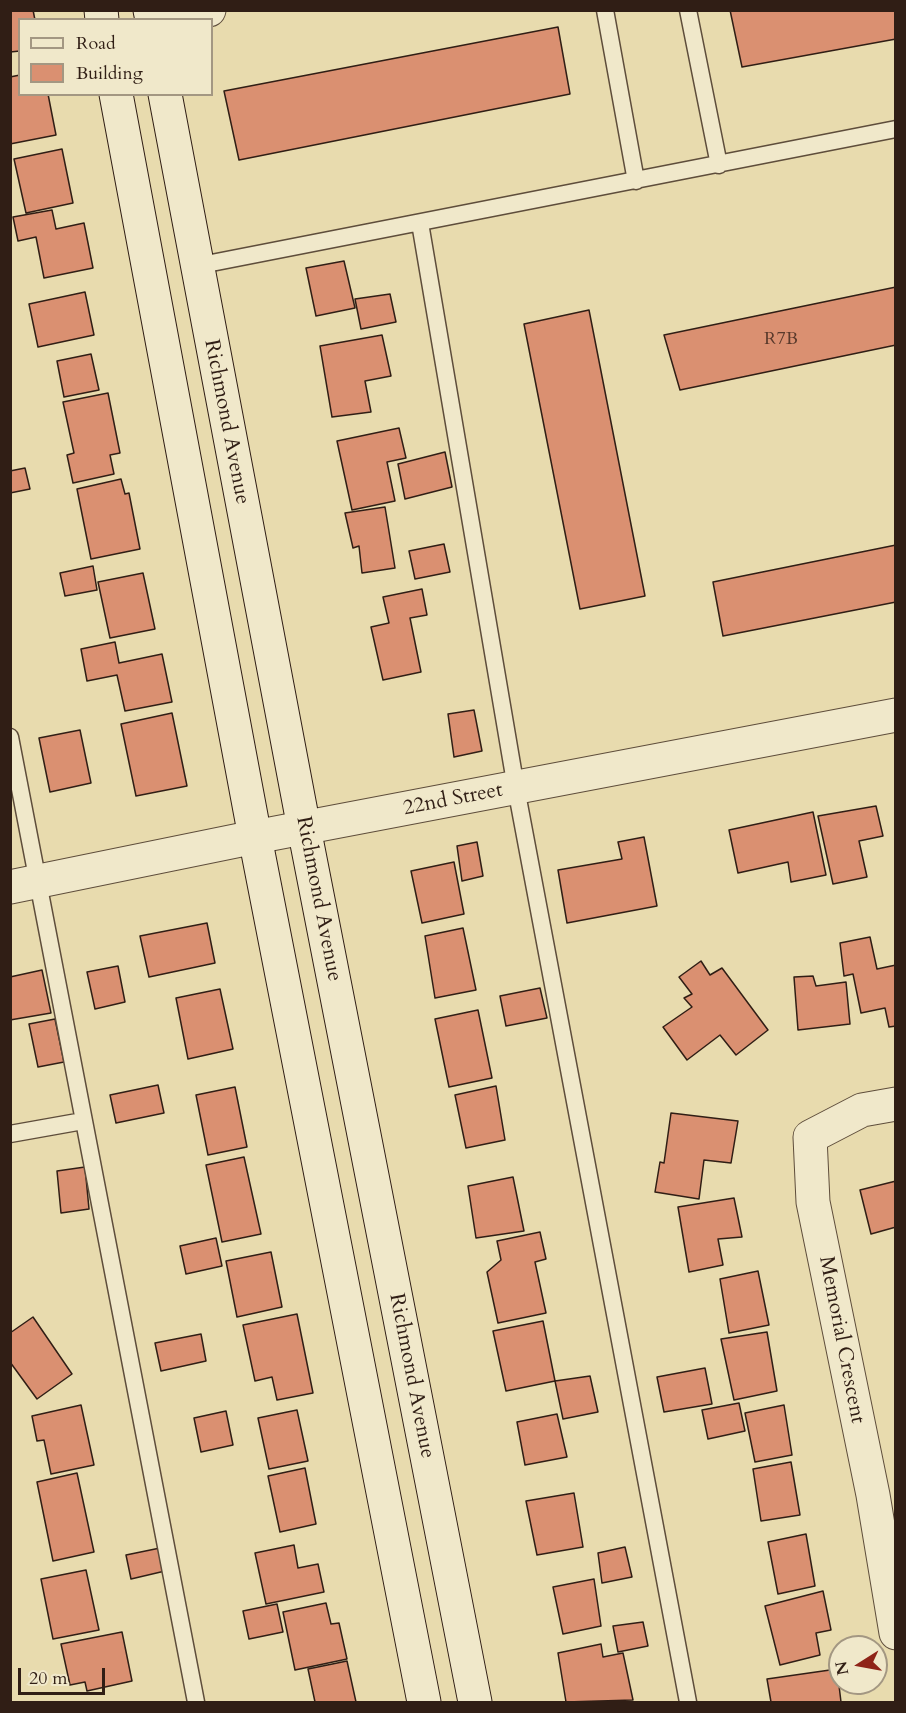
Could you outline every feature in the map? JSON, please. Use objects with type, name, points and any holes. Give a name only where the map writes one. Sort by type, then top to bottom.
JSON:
[{"type":"main road","points":[[172,18],[209,10]]},
{"type":"main road","points":[[116,96],[255,837],[424,1702]]},
{"type":"main road","name":"Richmond Avenue","points":[[165,96],[304,828],[475,1702]]},
{"type":"main road","name":"22nd Street","points":[[24,885],[255,837],[896,715]]},
{"type":"main road","name":"Memorial Crescent","points":[[896,1104],[862,1110],[810,1137],[813,1202],[884,1494],[896,1634]]},
{"type":"lane","points":[[605,10],[636,181]]},
{"type":"lane","points":[[688,10],[718,165]]},
{"type":"lane","points":[[196,266],[896,129]]},
{"type":"lane","points":[[420,223],[516,788],[552,969],[688,1702]]},
{"type":"lane","points":[[10,737],[24,885],[83,1121],[196,1702]]},
{"type":"lane","points":[[10,1134],[83,1121]]},
{"type":"building","points":[[10,10],[33,10],[35,18],[18,18],[18,51],[10,52]]},
{"type":"building","points":[[730,10],[896,10],[896,39],[742,67]]},
{"type":"building","points":[[558,27],[570,94],[239,160],[224,91]]},
{"type":"building","points":[[18,75],[18,96],[48,96],[56,135],[10,144],[10,77]]},
{"type":"building","points":[[62,149],[73,203],[26,213],[14,159]]},
{"type":"building","points":[[52,210],[56,229],[84,223],[93,268],[44,278],[36,237],[18,241],[13,217]]},
{"type":"building","points":[[344,261],[355,308],[316,316],[306,268]]},
{"type":"building","points":[[896,287],[896,345],[680,390],[664,335]]},
{"type":"building","points":[[85,292],[94,335],[38,347],[29,304]]},
{"type":"building","points":[[390,294],[396,322],[361,329],[355,299]]},
{"type":"building","points":[[589,310],[645,596],[580,609],[524,324]]},
{"type":"building","points":[[382,335],[391,376],[365,381],[371,412],[332,417],[320,346]]},
{"type":"building","points":[[91,354],[99,390],[64,397],[57,361]]},
{"type":"building","points":[[108,393],[120,453],[110,455],[114,474],[73,483],[67,455],[74,453],[63,402]]},
{"type":"building","points":[[399,428],[406,458],[387,462],[395,501],[352,510],[337,441]]},
{"type":"building","points":[[445,452],[452,487],[405,499],[398,464]]},
{"type":"building","points":[[25,468],[30,489],[10,493],[10,471]]},
{"type":"building","points":[[121,479],[125,494],[129,493],[140,549],[91,559],[77,489]]},
{"type":"building","points":[[385,507],[395,568],[362,573],[359,546],[353,548],[345,513]]},
{"type":"building","points":[[444,544],[450,572],[415,579],[409,551]]},
{"type":"building","points":[[896,545],[896,602],[723,636],[713,582]]},
{"type":"building","points":[[93,566],[97,590],[65,596],[60,573]]},
{"type":"building","points":[[143,573],[155,629],[110,638],[98,582]]},
{"type":"building","points":[[422,589],[427,615],[410,618],[421,672],[383,680],[371,627],[389,623],[383,597]]},
{"type":"building","points":[[115,642],[119,663],[162,654],[172,702],[125,711],[117,675],[87,681],[81,649]]},
{"type":"building","points":[[474,710],[482,751],[454,757],[448,714]]},
{"type":"building","points":[[172,713],[187,786],[136,796],[121,724]]},
{"type":"building","points":[[80,730],[91,783],[50,792],[39,738]]},
{"type":"building","points":[[876,806],[883,836],[859,841],[867,877],[833,884],[818,816]]},
{"type":"building","points":[[813,812],[826,875],[791,882],[788,862],[738,873],[729,830]]},
{"type":"building","points":[[644,837],[657,906],[567,923],[558,870],[622,859],[618,842]]},
{"type":"building","points":[[477,842],[483,876],[462,881],[457,846]]},
{"type":"building","points":[[454,862],[464,914],[422,923],[411,871]]},
{"type":"building","points":[[207,923],[215,963],[149,977],[140,936]]},
{"type":"building","points":[[463,928],[476,990],[435,998],[425,936]]},
{"type":"building","points":[[870,937],[877,969],[896,965],[896,1026],[889,1027],[885,1008],[861,1013],[853,974],[844,976],[840,943]]},
{"type":"building","points":[[701,961],[710,975],[722,968],[768,1030],[736,1055],[720,1035],[687,1060],[663,1027],[692,1007],[684,998],[692,994],[679,977]]},
{"type":"building","points":[[118,966],[125,1002],[95,1009],[87,972]]},
{"type":"building","points":[[42,970],[51,1013],[10,1020],[10,977]]},
{"type":"building","points":[[813,976],[816,986],[846,982],[850,1024],[798,1030],[794,977]]},
{"type":"building","points":[[540,988],[547,1018],[506,1026],[500,996]]},
{"type":"building","points":[[220,989],[233,1049],[188,1059],[176,998]]},
{"type":"building","points":[[478,1010],[492,1078],[449,1087],[435,1019]]},
{"type":"building","points":[[55,1019],[64,1062],[38,1067],[29,1024]]},
{"type":"building","points":[[158,1085],[164,1113],[116,1123],[110,1095]]},
{"type":"building","points":[[496,1086],[505,1140],[466,1148],[455,1095]]},
{"type":"building","points":[[235,1087],[247,1147],[208,1155],[196,1095]]},
{"type":"building","points":[[671,1113],[738,1121],[731,1163],[704,1160],[699,1199],[655,1192],[660,1162],[664,1163]]},
{"type":"building","points":[[244,1157],[261,1234],[222,1242],[206,1165]]},
{"type":"building","points":[[85,1167],[89,1209],[61,1213],[57,1171]]},
{"type":"building","points":[[513,1177],[524,1231],[476,1238],[468,1186]]},
{"type":"building","points":[[896,1181],[896,1227],[871,1234],[860,1190]]},
{"type":"building","points":[[734,1198],[742,1237],[718,1239],[723,1265],[689,1272],[678,1207]]},
{"type":"building","points":[[540,1232],[546,1259],[535,1262],[546,1313],[498,1323],[487,1272],[501,1260],[497,1241]]},
{"type":"building","points":[[216,1238],[222,1266],[186,1274],[180,1246]]},
{"type":"building","points":[[271,1252],[282,1307],[237,1317],[226,1261]]},
{"type":"building","points":[[758,1271],[769,1325],[729,1333],[720,1279]]},
{"type":"building","points":[[297,1314],[313,1393],[277,1400],[272,1377],[255,1381],[243,1325]]},
{"type":"building","points":[[33,1317],[72,1374],[37,1399],[10,1362],[10,1333]]},
{"type":"building","points":[[543,1321],[555,1381],[506,1391],[493,1331]]},
{"type":"building","points":[[767,1332],[777,1391],[734,1400],[721,1339]]},
{"type":"building","points":[[201,1334],[206,1361],[161,1371],[155,1343]]},
{"type":"building","points":[[705,1368],[712,1404],[664,1412],[657,1377]]},
{"type":"building","points":[[590,1376],[598,1412],[563,1419],[555,1381]]},
{"type":"building","points":[[739,1403],[745,1431],[708,1439],[702,1410]]},
{"type":"building","points":[[81,1405],[94,1465],[51,1474],[44,1440],[37,1441],[32,1416]]},
{"type":"building","points":[[784,1405],[792,1455],[755,1462],[745,1413]]},
{"type":"building","points":[[297,1410],[308,1461],[269,1469],[258,1418]]},
{"type":"building","points":[[226,1411],[233,1445],[201,1452],[194,1418]]},
{"type":"building","points":[[557,1414],[567,1457],[525,1465],[517,1422]]},
{"type":"building","points":[[791,1462],[800,1515],[761,1521],[753,1469]]},
{"type":"building","points":[[305,1468],[316,1524],[280,1532],[268,1476]]},
{"type":"building","points":[[77,1473],[94,1552],[53,1561],[37,1482]]},
{"type":"building","points":[[574,1493],[583,1547],[537,1555],[526,1501]]},
{"type":"building","points":[[806,1534],[815,1586],[778,1594],[768,1542]]},
{"type":"building","points":[[294,1545],[298,1568],[318,1564],[324,1592],[266,1604],[255,1553]]},
{"type":"building","points":[[625,1547],[632,1577],[602,1583],[598,1553]]},
{"type":"building","points":[[160,1548],[165,1571],[131,1579],[126,1555]]},
{"type":"building","points":[[86,1570],[99,1630],[53,1639],[41,1579]]},
{"type":"building","points":[[594,1579],[601,1626],[563,1634],[553,1587]]},
{"type":"building","points":[[823,1591],[831,1630],[816,1633],[820,1655],[780,1665],[765,1606]]},
{"type":"building","points":[[326,1603],[331,1624],[339,1623],[347,1659],[295,1670],[283,1612]]},
{"type":"building","points":[[277,1604],[283,1632],[249,1639],[243,1611]]},
{"type":"building","points":[[643,1622],[648,1646],[618,1652],[613,1626]]},
{"type":"building","points":[[122,1632],[132,1681],[87,1691],[85,1682],[70,1685],[61,1644]]},
{"type":"building","points":[[601,1644],[603,1657],[623,1653],[633,1700],[566,1702],[558,1653]]},
{"type":"building","points":[[347,1661],[356,1702],[315,1702],[308,1669]]},
{"type":"building","points":[[828,1670],[828,1695],[840,1695],[841,1702],[771,1702],[767,1679]]}]
